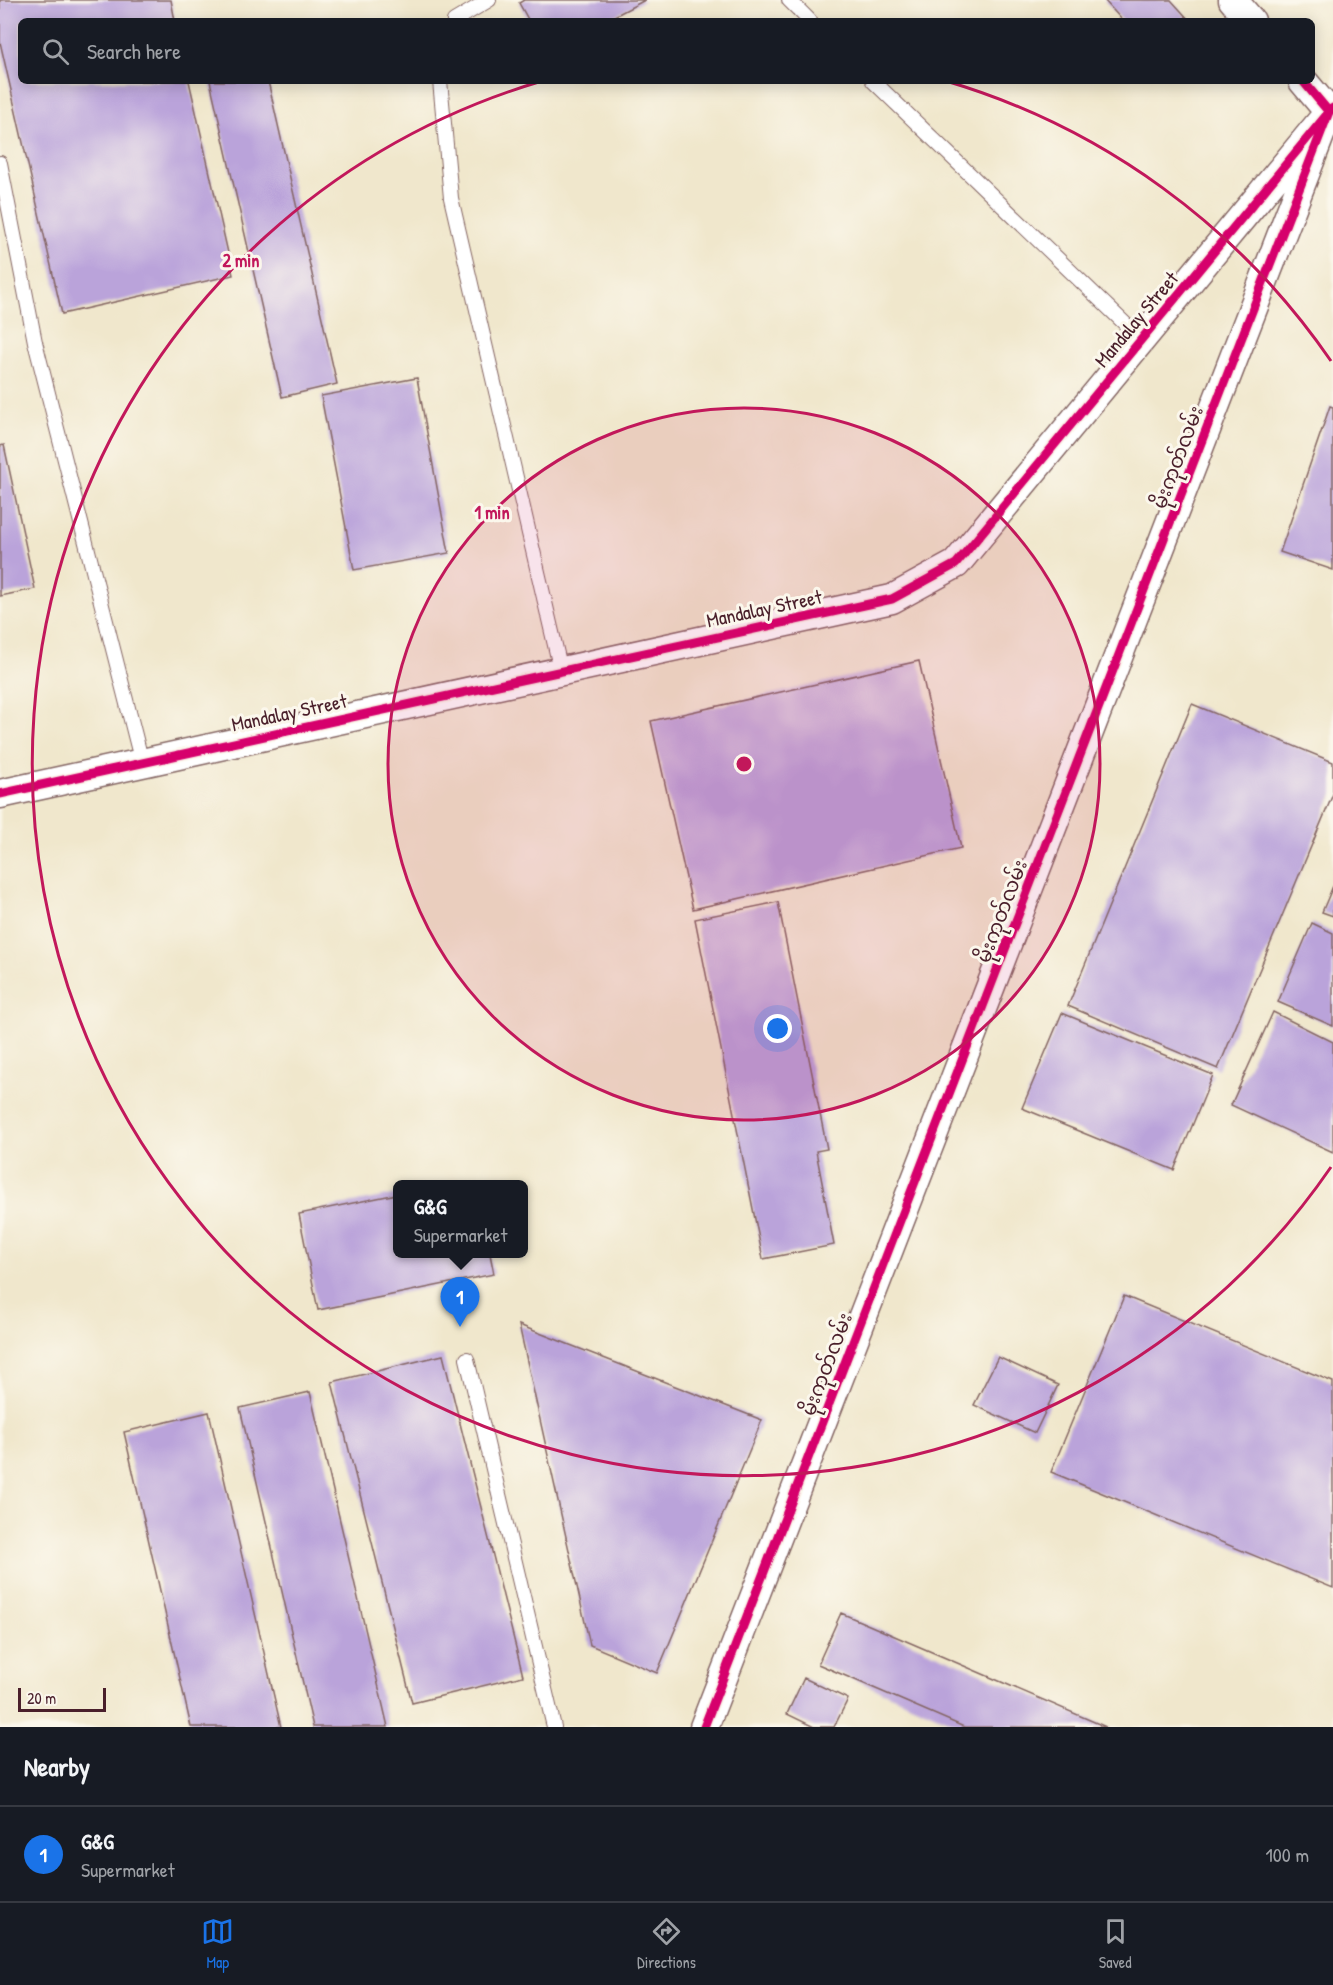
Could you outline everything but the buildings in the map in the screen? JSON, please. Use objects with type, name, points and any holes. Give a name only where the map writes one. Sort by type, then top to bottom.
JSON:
[{"type":"street","points":[[1233,0],[1248,18]]},
{"type":"street","points":[[1306,84],[1331,110]]},
{"type":"street","name":"Mandalay Street","points":[[0,794],[892,599],[956,564],[1331,110]]},
{"type":"street","name":"မိုးကုတ်လမ်း","points":[[704,1727],[1331,110]]},
{"type":"lane","points":[[459,18],[489,0]]},
{"type":"lane","points":[[789,0],[807,18]]},
{"type":"lane","points":[[440,84],[451,198],[561,671]]},
{"type":"lane","points":[[876,84],[1142,340]]},
{"type":"lane","points":[[0,163],[35,342],[142,763]]},
{"type":"lane","points":[[467,1359],[554,1727]]},
{"type":"cycle path","points":[[0,794],[892,599],[956,564],[1329,112],[1306,84]]},
{"type":"cycle path","points":[[704,1727],[1329,112],[1333,108]]},
{"type":"place","name":"G&G","points":[[460,1327]]}]
